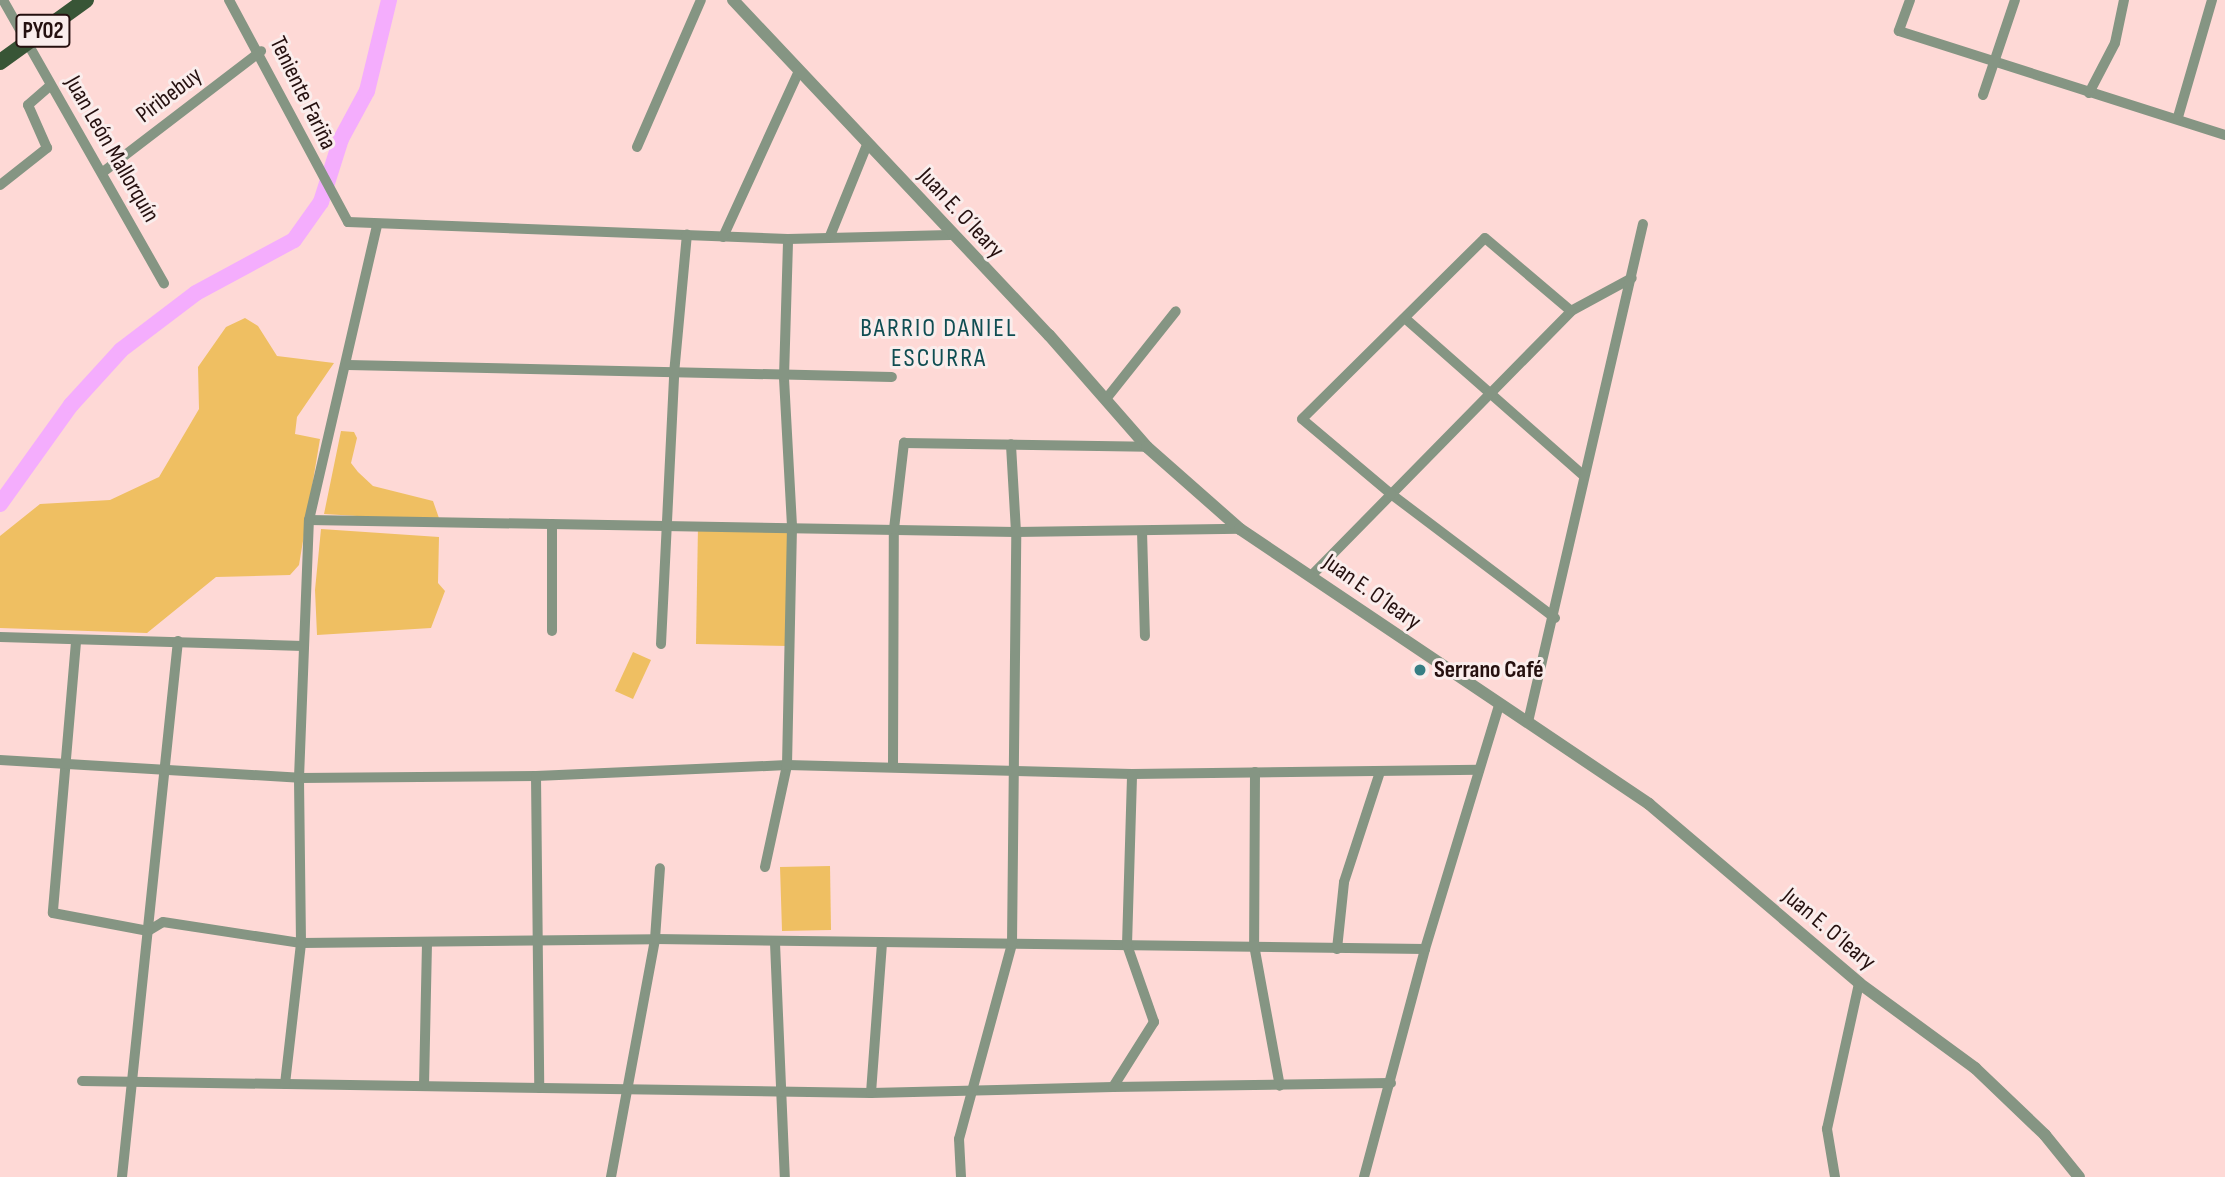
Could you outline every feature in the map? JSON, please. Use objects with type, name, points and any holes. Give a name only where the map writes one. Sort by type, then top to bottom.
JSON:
[{"type":"main road","name":"PY02","points":[[0,62],[86,0]]},
{"type":"street","name":"Juan León Mallorquín","points":[[3,0],[164,283]]},
{"type":"street","name":"Teniente Fariña","points":[[229,0],[261,51],[318,170],[348,222],[377,225]]},
{"type":"street","points":[[637,147],[701,0]]},
{"type":"street","name":"Juan E. O´leary","points":[[733,0],[1106,399],[1147,447],[1240,529],[1499,706],[1528,722],[1649,804],[1859,983],[2003,1093],[2079,1177]]},
{"type":"street","points":[[1910,0],[1899,31],[1993,64],[2178,117],[2225,135]]},
{"type":"street","points":[[1983,94],[2015,0]]},
{"type":"street","points":[[2089,93],[2115,43],[2124,0]]},
{"type":"street","points":[[2178,117],[2212,0]]},
{"type":"street","name":"Piribebuy","points":[[103,172],[261,51]]},
{"type":"street","points":[[723,237],[799,71]]},
{"type":"street","points":[[0,184],[47,148],[29,105],[51,85]]},
{"type":"street","points":[[830,236],[867,145]]},
{"type":"street","points":[[1528,722],[1555,618],[1584,476],[1643,224]]},
{"type":"street","points":[[285,1084],[301,943],[299,778],[309,520],[348,365],[377,225],[788,239],[950,235]]},
{"type":"street","points":[[661,644],[669,522],[674,374],[687,235]]},
{"type":"street","points":[[1555,618],[1391,494],[1302,419],[1408,320],[1485,238],[1571,311]]},
{"type":"street","points":[[765,867],[788,765],[792,526],[784,377],[788,239]]},
{"type":"street","points":[[1311,576],[1485,394],[1571,311],[1632,278]]},
{"type":"street","points":[[1106,399],[1176,311]]},
{"type":"street","points":[[1408,320],[1485,394],[1584,476]]},
{"type":"street","points":[[348,365],[784,377],[892,377]]},
{"type":"street","points":[[894,766],[894,529],[904,443],[1147,447]]},
{"type":"street","points":[[961,1177],[959,1139],[1012,944],[1010,772],[1016,532],[1011,444]]},
{"type":"street","points":[[309,520],[552,524],[669,522],[1016,532],[1240,529]]},
{"type":"street","points":[[552,524],[552,631]]},
{"type":"street","points":[[1142,531],[1144,636]]},
{"type":"street","points":[[0,637],[76,642],[178,641],[303,646]]},
{"type":"street","points":[[122,1177],[129,1082],[148,931],[161,771],[178,641]]},
{"type":"street","points":[[76,642],[63,764],[53,913],[148,931],[172,923],[301,943],[427,944],[655,939],[775,943],[1254,945],[1425,949]]},
{"type":"street","points":[[1364,1177],[1425,949],[1499,706]]},
{"type":"street","points":[[0,760],[299,778],[536,776],[788,765],[1132,774],[1479,770]]},
{"type":"street","points":[[1255,772],[1254,945],[1280,1086]]},
{"type":"street","points":[[1338,948],[1344,882],[1380,772]]},
{"type":"street","points":[[1113,1087],[1154,1022],[1127,944],[1132,774]]},
{"type":"street","points":[[536,776],[538,1088]]},
{"type":"street","points":[[611,1177],[655,939],[660,868]]},
{"type":"street","points":[[871,1093],[882,942]]},
{"type":"street","points":[[775,943],[784,1091],[785,1177]]},
{"type":"street","points":[[424,1086],[427,944]]},
{"type":"street","points":[[1835,1177],[1827,1129],[1859,983]]},
{"type":"street","points":[[82,1081],[871,1093],[1391,1083]]},
{"type":"shaded area","points":[[245,318],[258,326],[277,356],[334,363],[297,417],[295,434],[320,439],[299,565],[290,575],[216,577],[147,633],[0,628],[0,536],[40,504],[110,500],[159,477],[199,409],[198,367],[226,327]]},
{"type":"shaded area","points":[[341,431],[354,432],[357,438],[351,463],[373,486],[433,501],[440,521],[324,514]]},
{"type":"shaded area","points":[[698,526],[790,528],[788,646],[696,644]]},
{"type":"shaded area","points":[[321,529],[439,537],[438,583],[445,591],[431,628],[317,635],[315,590]]},
{"type":"shaded area","points":[[633,652],[651,660],[633,699],[615,691]]},
{"type":"shaded area","points":[[830,866],[831,930],[782,931],[780,867]]},
{"type":"waterway","points":[[0,504],[71,405],[121,350],[196,293],[294,240],[321,202],[341,139],[367,91],[389,0]]},
{"type":"place","name":"Serrano Café","points":[[1420,670]]},
{"type":"district","name":"BARRIO DANIEL ESCURRA","points":[[939,344]]}]
